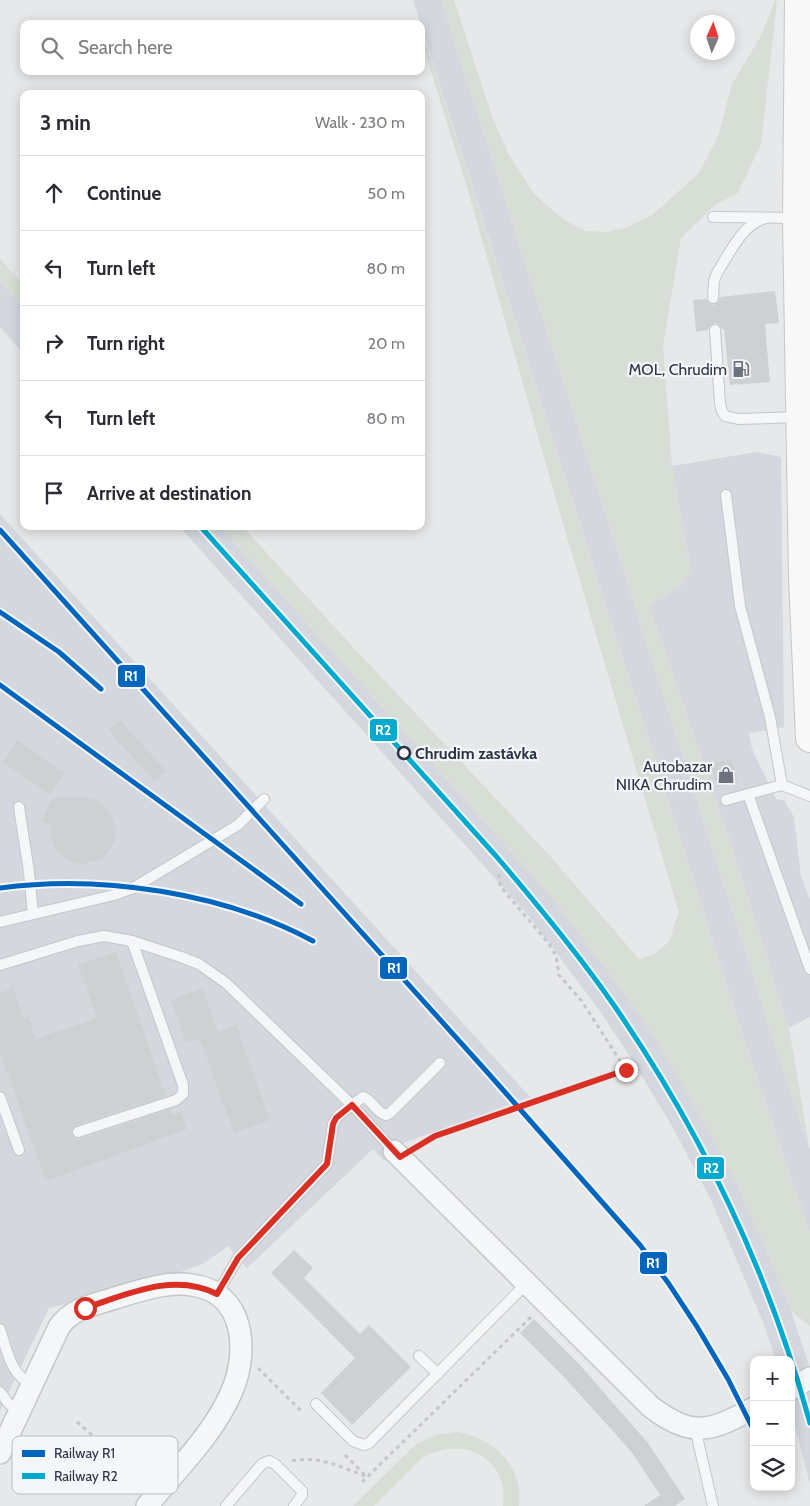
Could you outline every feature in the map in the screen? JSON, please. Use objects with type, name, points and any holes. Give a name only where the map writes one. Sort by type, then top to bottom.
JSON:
[{"type":"main road","points":[[799,0],[804,219],[805,633],[810,738]]},
{"type":"street","points":[[397,1154],[651,1407],[674,1422],[695,1428],[718,1427],[750,1410]]},
{"type":"street","points":[[0,1453],[64,1320],[75,1311],[136,1292],[169,1285],[194,1285],[217,1294],[226,1301],[232,1311],[241,1334],[240,1362],[237,1377],[225,1406],[211,1427],[178,1467]]},
{"type":"street","points":[[795,1387],[810,1378]]},
{"type":"street","points":[[146,1506],[156,1494]]},
{"type":"lane","points":[[713,217],[804,219]]},
{"type":"lane","points":[[713,298],[714,281],[717,273],[744,233],[753,223],[766,218]]},
{"type":"lane","points":[[715,330],[720,403],[725,416],[738,419],[805,415]]},
{"type":"lane","points":[[726,495],[740,606],[770,717],[782,785]]},
{"type":"lane","points":[[726,800],[782,785],[810,796]]},
{"type":"lane","points":[[748,794],[810,969]]},
{"type":"lane","points":[[0,922],[133,888],[238,825],[264,799]]},
{"type":"lane","points":[[19,807],[33,914]]},
{"type":"lane","points":[[0,965],[95,937],[112,937],[132,941],[199,964],[226,982],[352,1105],[397,1154]]},
{"type":"lane","points":[[78,1132],[176,1100],[183,1094],[183,1085],[132,941]]},
{"type":"lane","points":[[217,1294],[238,1258],[327,1164],[333,1124],[336,1118],[362,1097],[367,1098],[383,1115],[386,1115],[440,1063]]},
{"type":"lane","points":[[0,1097],[19,1150]]},
{"type":"lane","points":[[316,1404],[353,1441],[364,1445],[375,1439],[527,1283]]},
{"type":"lane","points":[[0,1328],[17,1372],[27,1382],[33,1384]]},
{"type":"lane","points":[[419,1356],[438,1374]]},
{"type":"lane","points":[[0,1392],[9,1404],[21,1410]]},
{"type":"lane","points":[[695,1428],[713,1506]]},
{"type":"lane","points":[[226,1506],[262,1464],[269,1462],[279,1468],[302,1491],[302,1495],[294,1506]]},
{"type":"path","points":[[397,1154],[435,1136],[626,1070],[580,1000],[559,975],[556,956],[549,944],[500,886],[499,874]]},
{"type":"path","points":[[362,1482],[534,1314],[545,1318],[556,1312]]},
{"type":"path","points":[[77,1422],[93,1436]]},
{"type":"path","points":[[279,1468],[287,1462],[312,1459],[338,1465],[368,1477]]},
{"type":"shaded area","points":[[413,0],[441,0],[810,1150],[810,1232],[745,1041],[425,38],[425,20],[419,20]]},
{"type":"shaded area","points":[[441,0],[454,0],[493,119],[508,153],[534,194],[563,219],[585,231],[605,232],[625,228],[651,216],[698,174],[718,137],[732,84],[761,36],[775,0],[777,0],[761,144],[738,193],[715,205],[681,238],[663,346],[672,466],[691,571],[681,586],[649,605],[729,837],[789,1028],[809,1146],[771,1033]]},
{"type":"shaded area","points":[[425,40],[745,1041],[810,1232],[810,1326],[791,1311],[737,1185],[698,1112],[657,1042],[625,994],[550,895],[224,530],[246,530],[550,856],[639,959],[653,955],[670,941],[679,913],[561,517],[467,187],[425,52]]},
{"type":"shaded area","points":[[0,259],[20,282],[20,304],[0,282]]},
{"type":"shaded area","points":[[0,282],[20,304],[20,350],[0,327]]},
{"type":"shaded area","points":[[757,452],[781,457],[784,727],[749,733],[752,749],[776,799],[784,800],[794,817],[801,877],[810,900],[810,1017],[789,1028],[729,837],[649,605],[681,586],[691,570],[672,466]]},
{"type":"shaded area","points":[[0,514],[530,1097],[403,1143],[384,1161],[373,1149],[247,1268],[228,1246],[204,1263],[163,1279],[49,1308],[0,1411]]},
{"type":"shaded area","points":[[183,530],[224,530],[550,895],[625,994],[657,1042],[698,1112],[737,1185],[791,1311],[810,1368],[810,1484],[795,1426],[795,1356],[775,1356],[763,1322],[710,1198],[672,1126],[600,1011],[527,914]]},
{"type":"shaded area","points":[[456,1432],[482,1440],[494,1447],[503,1456],[511,1466],[516,1478],[519,1506],[503,1506],[503,1489],[499,1474],[491,1463],[480,1455],[467,1450],[452,1448],[437,1451],[422,1458],[374,1506],[353,1506],[416,1444],[435,1435]]},
{"type":"building","points":[[775,291],[779,323],[765,324],[770,382],[730,385],[724,329],[714,323],[708,330],[696,332],[693,300],[706,299],[713,305],[718,302],[720,297]]},
{"type":"building","points":[[120,720],[166,771],[154,781],[108,730]]},
{"type":"building","points":[[18,740],[64,773],[49,795],[3,762]]},
{"type":"building","points":[[730,758],[738,780],[718,787],[710,765]]},
{"type":"building","points":[[52,798],[88,798],[99,801],[107,809],[113,818],[116,828],[115,840],[110,850],[102,858],[81,864],[70,861],[54,847],[50,836],[50,825],[42,821]]},
{"type":"building","points":[[116,952],[166,1096],[76,1125],[71,1130],[72,1135],[76,1139],[80,1139],[170,1109],[172,1115],[181,1111],[187,1129],[46,1181],[0,1052],[0,993],[13,988],[24,1019],[28,1017],[36,1039],[97,1018],[78,965]]},
{"type":"building","points":[[202,988],[218,1032],[236,1025],[270,1120],[234,1133],[200,1039],[186,1043],[171,1000]]},
{"type":"building","points":[[294,1250],[313,1268],[304,1278],[360,1334],[369,1325],[411,1367],[352,1425],[321,1393],[355,1358],[271,1273]]},
{"type":"building","points":[[534,1319],[579,1364],[648,1443],[685,1499],[675,1506],[644,1506],[660,1495],[633,1454],[621,1440],[564,1377],[520,1333]]},
{"type":"rail line","name":"R1","points":[[0,530],[640,1245],[696,1325],[728,1379],[750,1423]]},
{"type":"rail line","name":"R2","points":[[204,530],[496,856],[556,929],[613,1004],[675,1102],[729,1205],[753,1258],[774,1312],[810,1423]]},
{"type":"rail line","name":"R1","points":[[0,612],[59,652],[101,689]]},
{"type":"rail line","name":"R1","points":[[0,685],[301,904]]},
{"type":"rail line","name":"R1","points":[[0,888],[39,884],[79,884],[161,891],[241,910],[278,924],[313,941]]},
{"type":"place","name":"MOL, Chrudim","points":[[741,369]]},
{"type":"place","name":"Chrudim zastávka","points":[[404,753]]},
{"type":"place","name":"Autobazar NIKA Chrudim","points":[[726,775]]},
{"type":"route","points":[[85,1308],[149,1288],[175,1284],[194,1285],[206,1288],[217,1294],[238,1258],[327,1164],[333,1124],[336,1118],[352,1105],[400,1157],[435,1136],[626,1070]]}]
